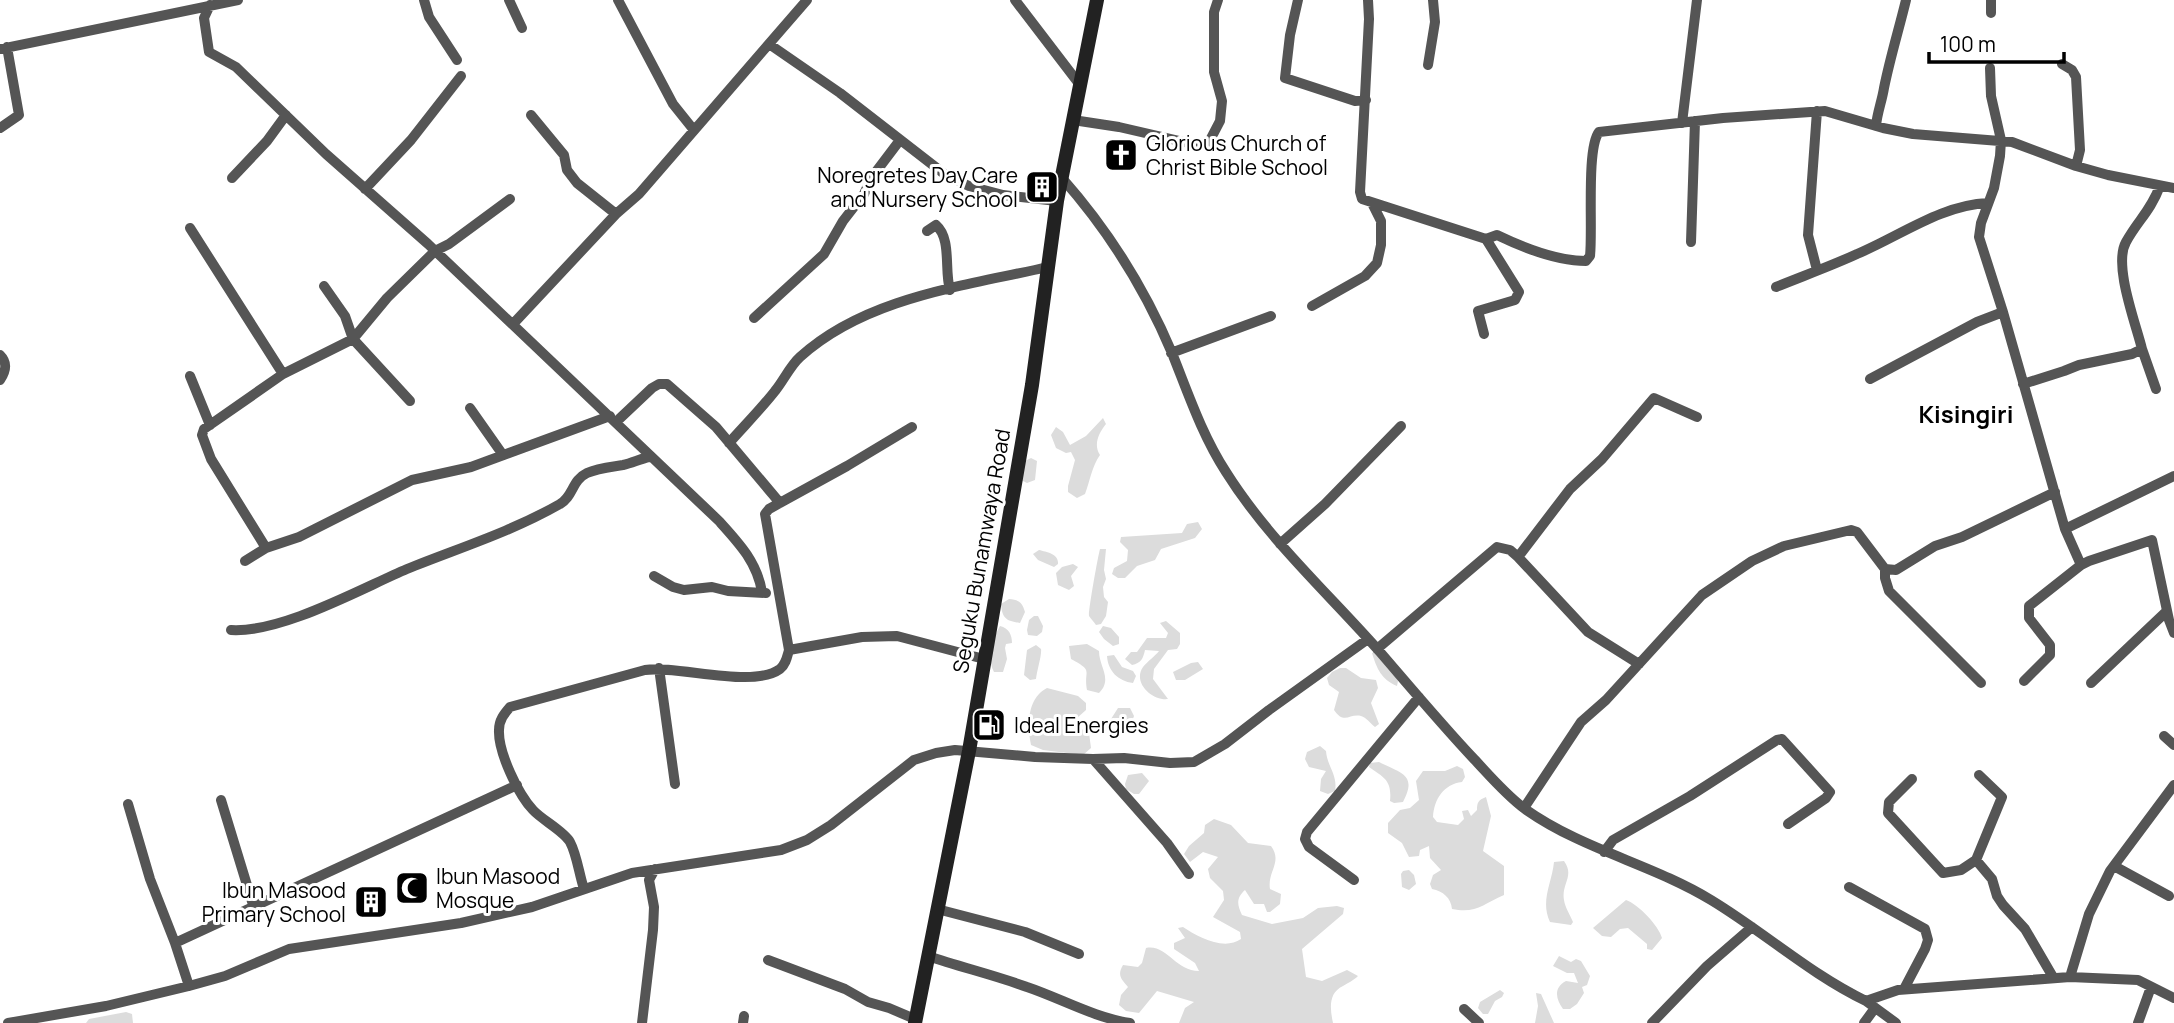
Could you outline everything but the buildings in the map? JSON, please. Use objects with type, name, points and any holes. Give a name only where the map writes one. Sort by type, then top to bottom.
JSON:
[{"type":"main road","name":"Seguku Bunamwaya Road","points":[[915,1021],[969,751],[1032,385],[1057,201],[1097,0]]},
{"type":"street","points":[[0,128],[19,115],[3,48],[238,0]]},
{"type":"street","points":[[424,0],[429,17],[457,60]]},
{"type":"street","points":[[509,0],[522,28]]},
{"type":"street","points":[[618,0],[673,104],[693,129]]},
{"type":"street","points":[[513,324],[616,214],[639,194],[807,0]]},
{"type":"street","points":[[1014,0],[1080,85]]},
{"type":"street","points":[[1073,120],[1119,127],[1197,145],[1208,144],[1220,121],[1222,101],[1214,72],[1214,12],[1217,0]]},
{"type":"street","points":[[1298,0],[1285,78],[1355,101],[1366,100]]},
{"type":"street","points":[[1368,0],[1366,100],[1360,192],[1362,200],[1486,239],[1497,235],[1529,249],[1576,261],[1586,261],[1591,251],[1592,176],[1597,134],[1695,121],[1817,111],[1913,134],[2012,142],[2076,166],[2174,188]]},
{"type":"street","points":[[1428,65],[1435,22],[1433,0]]},
{"type":"street","points":[[1682,123],[1697,0]]},
{"type":"street","points":[[1876,127],[1877,110],[1906,0]]},
{"type":"street","points":[[1991,0],[1991,13]]},
{"type":"street","points":[[208,4],[204,18],[209,52],[236,67],[513,324],[649,457],[719,521],[748,554],[762,592]]},
{"type":"street","points":[[769,44],[840,93],[947,176],[969,186],[1003,195],[1057,201]]},
{"type":"street","points":[[2062,64],[2072,70],[2076,77],[2080,150],[2076,166]]},
{"type":"street","points":[[1990,68],[1991,96],[2001,140],[1994,188],[1979,237],[2065,529],[2081,565]]},
{"type":"street","points":[[365,189],[411,140],[461,76]]},
{"type":"street","points":[[1817,111],[1808,235],[1817,270]]},
{"type":"street","points":[[232,178],[267,141],[286,115]]},
{"type":"street","points":[[531,115],[564,155],[567,170],[576,183],[616,214]]},
{"type":"street","points":[[1691,242],[1695,121]]},
{"type":"street","points":[[754,318],[824,254],[843,221],[864,194],[872,177],[900,140]]},
{"type":"street","points":[[1062,178],[1100,224],[1135,276],[1202,428],[1226,472],[1280,544],[1487,772],[1524,808],[1553,827],[1604,852],[1672,878],[1709,898],[1896,1023]]},
{"type":"street","points":[[2157,389],[2142,349],[2122,266],[2126,242],[2153,204],[2160,186]]},
{"type":"street","points":[[266,548],[207,451],[202,435],[210,425],[283,374],[353,339],[387,298],[435,251],[449,244],[510,199]]},
{"type":"street","points":[[1312,306],[1365,276],[1377,263],[1381,245],[1381,221],[1373,203]]},
{"type":"street","points":[[1776,287],[1857,254],[1963,205],[1988,203]]},
{"type":"street","points":[[926,231],[936,225],[944,234],[946,276],[950,289]]},
{"type":"street","points":[[190,229],[283,374]]},
{"type":"street","points":[[1483,334],[1478,311],[1515,300],[1519,292],[1486,239]]},
{"type":"street","points":[[729,443],[775,391],[798,358],[835,331],[875,311],[950,289],[1048,267]]},
{"type":"street","points":[[324,286],[345,316],[353,339],[410,401]]},
{"type":"street","points":[[1871,379],[2003,312]]},
{"type":"street","points":[[1171,353],[1271,316]]},
{"type":"street","points":[[2023,384],[2078,365],[2132,354],[2142,349]]},
{"type":"street","points":[[0,355],[6,365],[0,380]]},
{"type":"street","points":[[190,376],[210,425]]},
{"type":"street","points":[[245,561],[266,548],[299,537],[412,480],[471,467],[613,419],[659,384],[667,384],[716,427],[780,503]]},
{"type":"street","points":[[1518,557],[1570,489],[1602,459],[1651,401],[1657,399],[1698,417]]},
{"type":"street","points":[[470,408],[503,455]]},
{"type":"street","points":[[1280,544],[1325,504],[1401,426]]},
{"type":"street","points":[[583,889],[570,841],[531,809],[505,759],[498,728],[503,715],[510,707],[659,668],[721,676],[763,675],[779,670],[786,662],[789,650],[765,514],[769,509],[912,427]]},
{"type":"street","points":[[231,630],[278,622],[314,610],[408,569],[515,528],[564,502],[582,475],[649,457]]},
{"type":"street","points":[[2065,529],[2174,476]]},
{"type":"street","points":[[1885,569],[1896,570],[1935,545],[1962,537],[2055,492]]},
{"type":"street","points":[[1524,808],[1581,722],[1606,700],[1702,595],[1752,561],[1784,547],[1854,530],[1885,569],[1889,591],[1981,684]]},
{"type":"street","points":[[2024,681],[2050,655],[2051,650],[2029,618],[2029,607],[2088,561],[2152,540],[2174,633]]},
{"type":"street","points":[[1377,649],[1497,547],[1510,550],[1518,557],[1588,632],[1639,664]]},
{"type":"street","points":[[654,576],[684,590],[712,587],[779,595]]},
{"type":"street","points":[[2091,683],[2167,611]]},
{"type":"street","points":[[789,650],[863,637],[897,636],[984,659]]},
{"type":"street","points":[[8,1023],[106,1006],[190,986],[225,976],[289,949],[461,923],[531,907],[616,878],[654,869],[781,850],[807,840],[852,810],[914,760],[955,750],[986,754],[1124,758],[1183,764],[1202,759],[1368,639]]},
{"type":"street","points":[[659,668],[675,784]]},
{"type":"street","points":[[1354,880],[1309,847],[1307,832],[1419,697]]},
{"type":"street","points":[[2164,736],[2174,745]]},
{"type":"street","points":[[1604,852],[1613,840],[1782,739],[1830,792],[1826,799],[1788,824]]},
{"type":"street","points":[[1093,759],[1160,835],[1189,874]]},
{"type":"street","points":[[1912,779],[1889,802],[1888,813],[1943,873],[1961,870],[1976,860],[2002,797],[1979,775]]},
{"type":"street","points":[[175,943],[517,785]]},
{"type":"street","points":[[2070,977],[2090,914],[2114,866],[2174,785]]},
{"type":"street","points":[[221,800],[254,908]]},
{"type":"street","points":[[128,804],[150,879],[190,986]]},
{"type":"street","points":[[1976,860],[1992,879],[2003,905],[2025,929],[2053,978]]},
{"type":"street","points":[[2114,866],[2169,896]]},
{"type":"street","points":[[642,1023],[653,930],[654,907],[649,880],[654,869]]},
{"type":"street","points":[[1849,887],[1924,929],[1928,940],[1925,949],[1904,989]]},
{"type":"street","points":[[937,909],[1025,932],[1079,954]]},
{"type":"street","points":[[1652,1023],[1707,967],[1752,927]]},
{"type":"street","points":[[928,956],[1130,1023]]},
{"type":"street","points":[[768,960],[845,989],[868,1002],[889,1008],[915,1021]]},
{"type":"street","points":[[1864,1023],[1870,1004],[1904,989],[2070,977],[2138,981],[2174,998]]},
{"type":"street","points":[[2138,1023],[2151,987]]},
{"type":"street","points":[[1464,1009],[1479,1023]]},
{"type":"shaded area","points":[[1103,418],[1106,424],[1097,443],[1100,455],[1085,494],[1077,498],[1068,492],[1075,460],[1071,452],[1066,453],[1056,448],[1051,435],[1056,427],[1063,432],[1070,445],[1086,436]]},
{"type":"shaded area","points":[[1031,458],[1037,461],[1035,480],[1027,483],[1019,479],[1023,462]]},
{"type":"shaded area","points":[[1198,522],[1202,529],[1195,538],[1161,549],[1155,560],[1137,566],[1125,578],[1112,574],[1114,568],[1127,561],[1128,550],[1120,542],[1121,537],[1182,533],[1187,524]]},
{"type":"shaded area","points":[[1100,549],[1106,549],[1106,579],[1103,587],[1104,597],[1108,602],[1106,616],[1101,624],[1096,625],[1089,612]]},
{"type":"shaded area","points":[[1039,550],[1055,556],[1058,564],[1054,567],[1038,560],[1033,554]]},
{"type":"shaded area","points":[[1073,564],[1078,567],[1071,576],[1074,586],[1069,590],[1058,585],[1056,573],[1062,567]]},
{"type":"shaded area","points":[[1009,599],[1020,602],[1023,606],[1025,612],[1020,623],[1008,620],[1002,613],[1001,604]]},
{"type":"shaded area","points":[[1038,616],[1043,626],[1042,632],[1037,636],[1028,635],[1027,630],[1029,620]]},
{"type":"shaded area","points":[[1166,621],[1180,633],[1180,644],[1177,649],[1168,650],[1154,669],[1153,679],[1168,699],[1162,699],[1146,690],[1140,679],[1143,667],[1159,651],[1145,650],[1141,660],[1132,665],[1125,659],[1131,652],[1137,652],[1147,638],[1166,638],[1168,633],[1160,623]]},
{"type":"shaded area","points":[[1000,626],[1009,632],[1012,643],[1006,644],[1007,659],[1003,672],[994,672],[990,660],[991,649]]},
{"type":"shaded area","points":[[1103,626],[1111,628],[1119,637],[1119,644],[1113,646],[1104,639],[1099,632]]},
{"type":"shaded area","points":[[1087,644],[1099,651],[1105,683],[1099,693],[1087,690],[1086,669],[1071,659],[1069,646]]},
{"type":"shaded area","points":[[1036,645],[1041,649],[1041,655],[1036,679],[1030,680],[1024,675],[1027,650]]},
{"type":"shaded area","points":[[1375,652],[1393,672],[1398,681],[1397,686],[1380,673],[1372,653]]},
{"type":"shaded area","points":[[1114,655],[1122,667],[1133,671],[1136,676],[1133,683],[1123,680],[1112,671],[1107,656]]},
{"type":"shaded area","points":[[1198,662],[1203,669],[1185,680],[1176,680],[1173,672]]},
{"type":"shaded area","points":[[1340,668],[1346,668],[1361,678],[1376,680],[1378,688],[1371,703],[1379,724],[1375,727],[1363,717],[1357,715],[1344,718],[1334,710],[1339,692],[1329,685],[1327,678]]},
{"type":"shaded area","points":[[1047,688],[1078,696],[1086,703],[1086,710],[1077,718],[1078,727],[1089,733],[1091,748],[1083,755],[1043,750],[1031,745],[1029,721],[1032,705]]},
{"type":"shaded area","points":[[1118,708],[1130,708],[1134,716],[1130,727],[1123,729],[1112,725],[1111,719]]},
{"type":"shaded area","points":[[1320,746],[1326,751],[1335,780],[1335,791],[1328,794],[1320,791],[1321,779],[1326,771],[1309,767],[1305,759],[1307,752]]},
{"type":"shaded area","points":[[1379,762],[1400,772],[1408,780],[1403,802],[1390,801],[1388,784],[1369,767],[1370,763]]},
{"type":"shaded area","points":[[1457,766],[1463,769],[1465,777],[1462,782],[1441,793],[1435,804],[1433,817],[1437,822],[1458,825],[1464,819],[1462,811],[1468,810],[1471,816],[1477,810],[1478,802],[1486,797],[1491,816],[1483,851],[1504,866],[1504,895],[1467,910],[1452,909],[1446,896],[1432,889],[1430,884],[1433,875],[1441,870],[1430,858],[1429,846],[1420,850],[1419,856],[1409,857],[1402,843],[1388,833],[1388,823],[1400,810],[1410,808],[1419,800],[1416,781],[1423,771],[1445,771]]},
{"type":"shaded area","points":[[1142,773],[1149,781],[1139,794],[1126,789],[1128,775]]},
{"type":"shaded area","points":[[1214,819],[1231,825],[1248,843],[1271,846],[1274,852],[1270,889],[1281,894],[1280,904],[1267,912],[1264,904],[1254,904],[1245,890],[1238,902],[1242,915],[1272,924],[1303,918],[1318,908],[1344,908],[1343,914],[1302,949],[1306,977],[1322,981],[1347,970],[1358,976],[1338,989],[1332,997],[1333,1023],[1179,1023],[1185,1008],[1194,1002],[1157,991],[1139,1013],[1126,1011],[1119,1005],[1121,995],[1128,987],[1121,977],[1121,968],[1123,965],[1138,967],[1142,963],[1146,948],[1160,950],[1184,967],[1199,971],[1195,963],[1174,949],[1174,943],[1185,938],[1178,928],[1183,927],[1219,943],[1227,944],[1241,939],[1240,932],[1213,917],[1224,900],[1223,891],[1210,878],[1208,869],[1218,857],[1203,852],[1190,862],[1184,854],[1204,833],[1205,825]]},
{"type":"shaded area","points":[[1564,861],[1568,876],[1564,900],[1573,922],[1571,925],[1550,922],[1546,907],[1554,862]]},
{"type":"shaded area","points":[[1409,870],[1414,875],[1416,884],[1409,890],[1402,887],[1401,874]]},
{"type":"shaded area","points":[[1626,900],[1642,911],[1660,933],[1662,938],[1652,950],[1647,949],[1647,944],[1628,928],[1620,929],[1611,937],[1602,936],[1593,928]]},
{"type":"shaded area","points":[[1559,956],[1571,962],[1576,959],[1581,961],[1590,976],[1587,985],[1582,987],[1584,993],[1570,1009],[1563,1009],[1557,998],[1557,990],[1566,981],[1578,983],[1574,973],[1567,973],[1553,966]]},
{"type":"shaded area","points":[[1500,990],[1504,993],[1502,997],[1495,1001],[1488,1014],[1483,1014],[1478,1008],[1480,1002]]},
{"type":"shaded area","points":[[1536,993],[1541,994],[1554,1023],[1535,1023],[1538,1006]]},
{"type":"shaded area","points":[[126,1012],[132,1014],[133,1023],[86,1023],[89,1019]]},
{"type":"place","name":"Glorious Church of Christ Bible School","points":[[1121,155]]},
{"type":"place","name":"Noregretes Day Care and Nursery School","points":[[1042,187]]},
{"type":"place","name":"Ideal Energies","points":[[989,725]]},
{"type":"place","name":"Ibun Masood Mosque","points":[[412,888]]},
{"type":"place","name":"Ibun Masood Primary School","points":[[371,902]]},
{"type":"district","name":"Kisingiri","points":[[1966,413]]}]
